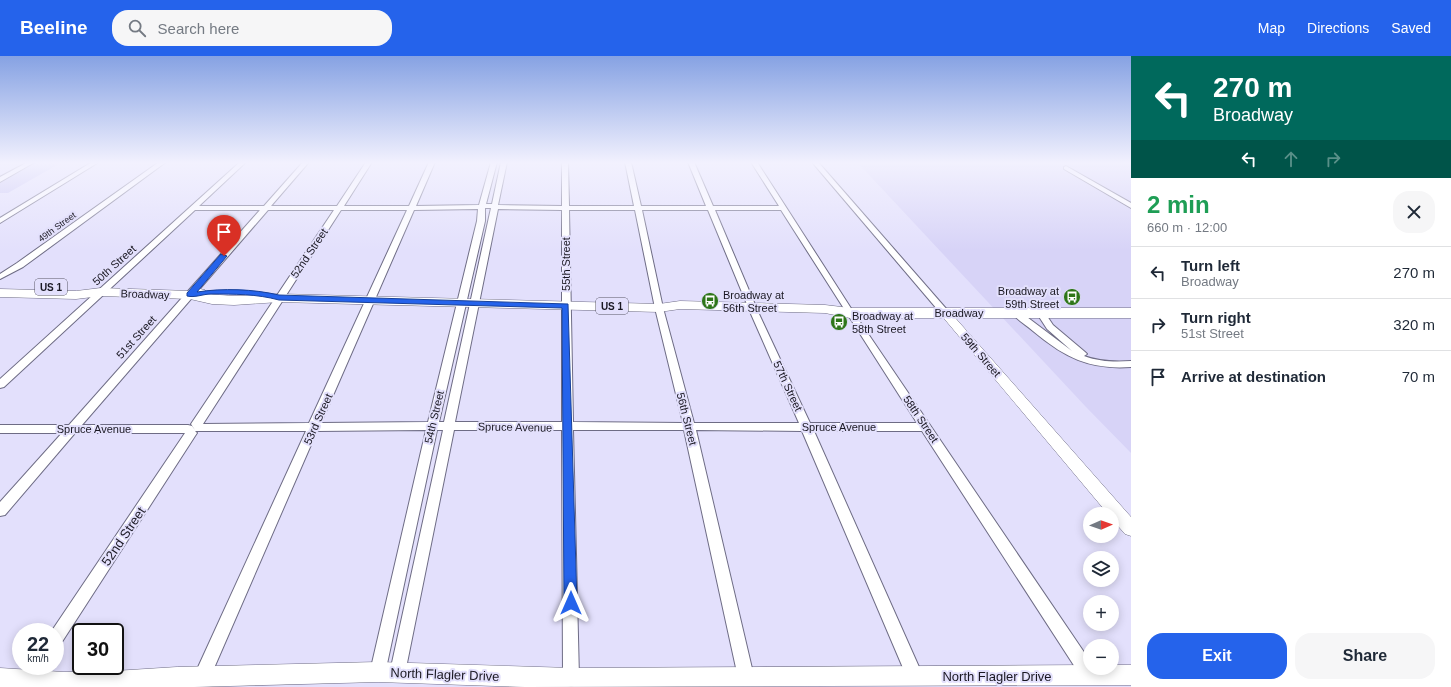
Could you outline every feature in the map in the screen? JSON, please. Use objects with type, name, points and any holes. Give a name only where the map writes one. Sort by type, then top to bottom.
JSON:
[{"type":"main road","name":"Broadway","points":[[0,287],[84,288],[101,292]]},
{"type":"main road","name":"Broadway","points":[[0,293],[76,295],[101,292],[190,295],[203,299],[225,300],[279,298],[566,305],[659,308],[682,312],[754,311],[830,316],[850,313],[946,314],[1093,312],[1131,307]]},
{"type":"main road","name":"Broadway","points":[[1093,312],[1102,314],[1131,313]]},
{"type":"street","points":[[0,221],[48,191]]},
{"type":"street","name":"49th Street","points":[[0,277],[20,265],[122,191]]},
{"type":"street","name":"50th Street","points":[[0,385],[212,191]]},
{"type":"street","name":"51st Street","points":[[0,511],[70,429],[280,191]]},
{"type":"street","name":"52nd Street","points":[[64,626],[350,191]]},
{"type":"street","name":"53rd Street","points":[[202,676],[314,429],[369,300],[419,191]]},
{"type":"street","name":"54th Street","points":[[398,672],[451,426],[481,221],[480,208],[487,191]]},
{"type":"street","name":"54th Street","points":[[378,672],[432,427],[490,223],[498,208],[500,191]]},
{"type":"street","name":"55th Street","points":[[566,191],[566,305],[572,678]]},
{"type":"street","name":"56th Street","points":[[635,191],[659,308],[689,428],[746,677]]},
{"type":"street","name":"57th Street","points":[[704,191],[754,311],[807,427],[915,676]]},
{"type":"street","name":"58th Street","points":[[773,191],[850,313],[1083,664]]},
{"type":"street","name":"59th Street","points":[[840,191],[1131,529]]},
{"type":"street","points":[[1106,191],[1131,206]]},
{"type":"street","points":[[194,208],[784,208]]},
{"type":"street","points":[[1040,312],[1045,322],[1059,336],[1099,365]]},
{"type":"street","points":[[1016,313],[1054,344],[1079,360],[1108,366],[1131,364]]},
{"type":"street","name":"Spruce Avenue","points":[[0,429],[314,429],[451,426],[568,428],[926,427]]},
{"type":"street","name":"North Flagler Drive","points":[[41,675],[64,683],[139,683],[202,676],[378,672],[572,678],[1090,675]]},
{"type":"street","name":"North Flagler Drive","points":[[1119,674],[1131,674]]},
{"type":"street","name":"North Flagler Drive","points":[[1,680],[21,675]]},
{"type":"shaded area","points":[[0,191],[11,191],[8,193],[0,193]]},
{"type":"shaded area","points":[[885,191],[1131,191],[1131,453],[1086,407]]},
{"type":"place","name":"Broadway at 59th Street","points":[[1072,297]]},
{"type":"place","name":"Broadway at 56th Street","points":[[710,301]]},
{"type":"place","name":"Broadway at 58th Street","points":[[839,322]]},
{"type":"route","points":[[224,256],[190,295],[210,292],[262,293],[279,298],[566,305],[571,603]]}]
